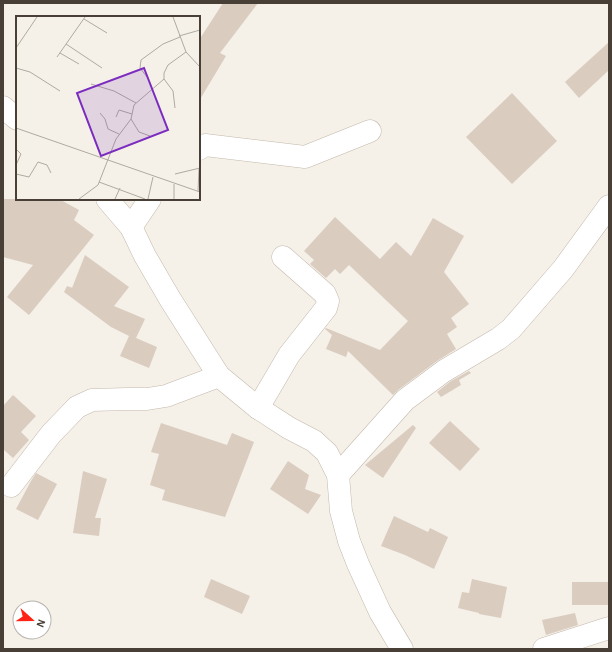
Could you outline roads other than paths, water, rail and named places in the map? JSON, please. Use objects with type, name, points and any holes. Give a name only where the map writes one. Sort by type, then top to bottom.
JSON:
[{"type":"street","points":[[3,107],[16,118]]},
{"type":"street","points":[[200,148],[205,145],[305,156],[370,131]]},
{"type":"street","points":[[108,200],[131,227],[145,256],[163,287],[219,376],[258,408],[289,428],[314,441],[327,453],[338,475],[341,511],[349,541],[380,612],[402,649]]},
{"type":"street","points":[[131,227],[149,200]]},
{"type":"street","points":[[338,475],[405,400],[444,370],[498,339],[511,329],[563,269],[609,206]]},
{"type":"street","points":[[258,408],[290,355],[326,308],[328,301],[325,294],[283,257]]},
{"type":"street","points":[[11,486],[51,434],[77,407],[92,400],[147,399],[166,396],[219,376]]},
{"type":"street","points":[[544,649],[609,628]]}]
